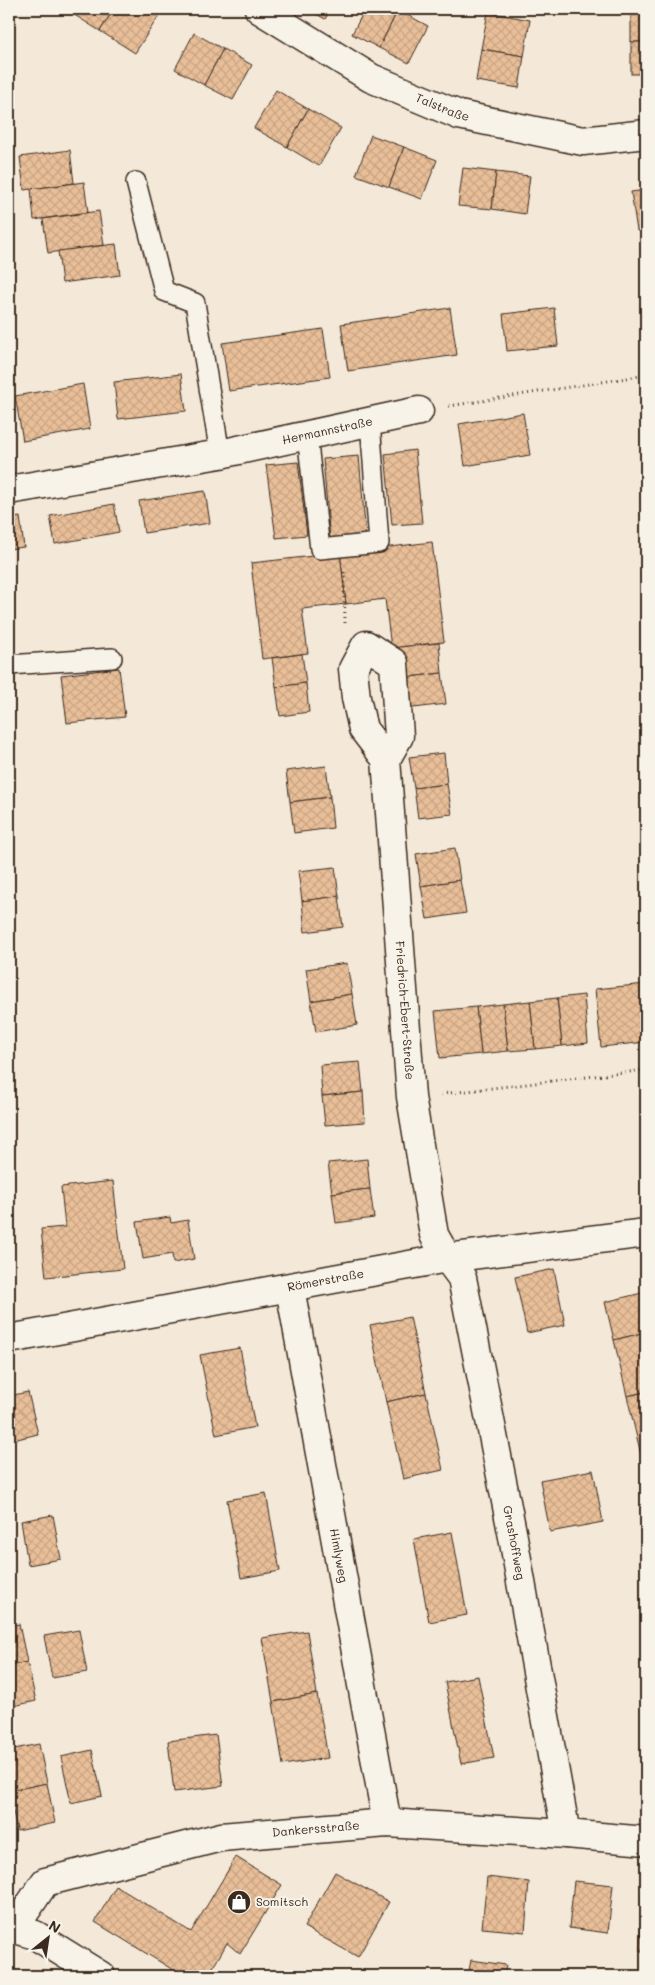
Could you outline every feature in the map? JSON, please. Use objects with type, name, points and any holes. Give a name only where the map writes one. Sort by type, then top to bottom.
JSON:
[{"type":"street","name":"Talstraße","points":[[259,9],[371,78],[458,115],[584,141],[646,134]]},
{"type":"street","name":"Hermannstraße","points":[[9,490],[220,454],[419,410]]},
{"type":"street","points":[[366,645],[394,663],[399,736],[386,759],[363,729],[356,698],[353,669],[366,645]]},
{"type":"street","name":"Friedrich-Ebert-Straße","points":[[386,759],[411,1097],[434,1234],[447,1258]]},
{"type":"street","name":"Römerstraße","points":[[9,1340],[447,1258],[646,1233]]},
{"type":"street","name":"Grashoffweg","points":[[447,1258],[462,1278],[513,1537],[566,1834]]},
{"type":"street","name":"Himlyweg","points":[[290,1288],[387,1823]]},
{"type":"street","name":"Dankersstraße","points":[[11,1921],[45,1882],[221,1837],[387,1823],[646,1841]]},
{"type":"street","points":[[11,1921],[102,1976]]},
{"type":"lane","points":[[136,182],[164,291],[195,304],[220,454]]},
{"type":"lane","points":[[307,435],[320,549],[379,543],[370,421]]},
{"type":"lane","points":[[9,665],[112,658]]},
{"type":"path","points":[[419,410],[646,375]]},
{"type":"path","points":[[343,547],[344,647],[366,645]]},
{"type":"path","points":[[411,1097],[646,1070]]},
{"type":"building","points":[[65,9],[114,9],[100,31]]},
{"type":"building","points":[[114,9],[158,9],[162,11],[135,53],[100,31]]},
{"type":"building","points":[[308,9],[331,9],[325,19]]},
{"type":"building","points":[[365,9],[398,10],[379,48],[352,34]]},
{"type":"building","points":[[398,10],[428,26],[409,63],[379,48]]},
{"type":"building","points":[[631,10],[646,10],[646,42],[631,42]]},
{"type":"building","points":[[488,12],[530,20],[524,56],[481,49]]},
{"type":"building","points":[[194,33],[223,49],[204,85],[175,69]]},
{"type":"building","points":[[631,42],[646,42],[646,74],[631,74]]},
{"type":"building","points":[[223,49],[252,65],[233,100],[204,85]]},
{"type":"building","points":[[481,49],[524,56],[519,88],[476,81]]},
{"type":"building","points":[[276,90],[308,109],[287,147],[254,128]]},
{"type":"building","points":[[308,109],[341,128],[319,166],[287,147]]},
{"type":"building","points":[[371,135],[404,147],[389,187],[356,175]]},
{"type":"building","points":[[404,147],[437,160],[422,199],[389,187]]},
{"type":"building","points":[[70,150],[74,183],[24,190],[20,157]]},
{"type":"building","points":[[463,168],[496,172],[492,209],[458,206]]},
{"type":"building","points":[[496,172],[530,176],[525,214],[492,209]]},
{"type":"building","points":[[84,182],[88,212],[34,220],[31,189]]},
{"type":"building","points":[[646,190],[646,230],[637,231],[631,192]]},
{"type":"building","points":[[99,211],[104,245],[48,253],[43,219]]},
{"type":"building","points":[[116,244],[120,275],[62,283],[58,251]]},
{"type":"building","points":[[450,308],[457,355],[348,371],[341,324]]},
{"type":"building","points":[[554,308],[558,346],[507,351],[503,314]]},
{"type":"building","points":[[323,329],[330,377],[229,391],[222,343]]},
{"type":"building","points":[[181,374],[186,411],[118,419],[114,382]]},
{"type":"building","points":[[83,384],[90,429],[23,441],[15,396]]},
{"type":"building","points":[[523,413],[530,455],[465,466],[459,424]]},
{"type":"building","points":[[415,450],[422,523],[392,525],[385,454]]},
{"type":"building","points":[[359,456],[366,537],[330,540],[323,459]]},
{"type":"building","points":[[298,462],[307,535],[276,538],[266,465]]},
{"type":"building","points":[[205,491],[210,523],[144,533],[139,501]]},
{"type":"building","points":[[114,504],[119,532],[55,544],[50,516]]},
{"type":"building","points":[[20,517],[24,547],[9,549],[9,519]]},
{"type":"building","points":[[432,542],[444,642],[391,648],[385,599],[346,604],[340,553]]},
{"type":"building","points":[[340,553],[346,604],[302,609],[308,653],[262,659],[251,563]]},
{"type":"building","points":[[439,643],[442,673],[402,678],[399,647]]},
{"type":"building","points":[[302,654],[306,683],[276,687],[272,658]]},
{"type":"building","points":[[119,668],[125,717],[67,723],[61,675]]},
{"type":"building","points":[[442,673],[446,704],[406,709],[402,678]]},
{"type":"building","points":[[306,683],[309,712],[280,716],[276,687]]},
{"type":"building","points":[[444,753],[447,784],[414,788],[409,757]]},
{"type":"building","points":[[326,766],[330,797],[290,802],[286,771]]},
{"type":"building","points":[[447,784],[452,814],[418,818],[414,788]]},
{"type":"building","points":[[330,797],[333,828],[294,833],[290,802]]},
{"type":"building","points":[[455,848],[460,880],[421,886],[416,854]]},
{"type":"building","points":[[335,867],[339,896],[302,901],[298,871]]},
{"type":"building","points":[[460,880],[466,913],[427,919],[421,886]]},
{"type":"building","points":[[339,896],[343,927],[305,932],[302,901]]},
{"type":"building","points":[[347,963],[352,994],[311,1001],[306,969]]},
{"type":"building","points":[[646,984],[646,1042],[601,1047],[595,989]]},
{"type":"building","points":[[352,994],[357,1025],[316,1032],[311,1001]]},
{"type":"building","points":[[584,995],[588,1043],[562,1046],[557,998]]},
{"type":"building","points":[[557,998],[562,1046],[535,1049],[530,1001]]},
{"type":"building","points":[[530,1001],[535,1049],[508,1051],[503,1004]]},
{"type":"building","points":[[503,1004],[508,1051],[481,1054],[476,1007]]},
{"type":"building","points":[[476,1007],[481,1054],[440,1058],[435,1011]]},
{"type":"building","points":[[360,1062],[363,1092],[322,1096],[320,1065]]},
{"type":"building","points":[[363,1092],[365,1122],[325,1125],[322,1096]]},
{"type":"building","points":[[367,1159],[370,1189],[332,1193],[328,1163]]},
{"type":"building","points":[[113,1181],[123,1269],[46,1277],[41,1229],[65,1227],[61,1187]]},
{"type":"building","points":[[370,1189],[374,1218],[336,1223],[332,1193]]},
{"type":"building","points":[[170,1217],[171,1223],[188,1220],[194,1259],[173,1263],[172,1254],[143,1259],[137,1222]]},
{"type":"building","points":[[554,1269],[565,1325],[527,1333],[515,1277]]},
{"type":"building","points":[[646,1292],[646,1332],[614,1340],[605,1302]]},
{"type":"building","points":[[410,1317],[426,1393],[386,1402],[370,1325]]},
{"type":"building","points":[[646,1332],[646,1392],[627,1396],[614,1340]]},
{"type":"building","points":[[240,1348],[255,1427],[216,1435],[200,1355]]},
{"type":"building","points":[[28,1392],[38,1434],[9,1441],[9,1396]]},
{"type":"building","points":[[646,1392],[646,1458],[642,1459],[627,1396]]},
{"type":"building","points":[[426,1393],[443,1470],[403,1479],[386,1402]]},
{"type":"building","points":[[646,1458],[646,1478],[642,1459]]},
{"type":"building","points":[[593,1470],[603,1522],[550,1532],[540,1480]]},
{"type":"building","points":[[266,1493],[280,1571],[241,1578],[227,1500]]},
{"type":"building","points":[[53,1515],[61,1559],[28,1565],[21,1521]]},
{"type":"building","points":[[452,1532],[467,1615],[429,1622],[414,1539]]},
{"type":"building","points":[[9,1564],[13,1585],[9,1586]]},
{"type":"building","points":[[19,1624],[27,1662],[9,1666],[9,1626]]},
{"type":"building","points":[[79,1630],[87,1672],[52,1678],[44,1636]]},
{"type":"building","points":[[307,1631],[317,1694],[273,1702],[262,1638]]},
{"type":"building","points":[[27,1662],[36,1701],[9,1707],[9,1666]]},
{"type":"building","points":[[478,1676],[494,1758],[461,1764],[445,1682]]},
{"type":"building","points":[[317,1694],[328,1758],[283,1765],[273,1702]]},
{"type":"building","points":[[216,1735],[223,1786],[174,1792],[168,1741]]},
{"type":"building","points":[[39,1744],[47,1783],[9,1791],[9,1750]]},
{"type":"building","points":[[92,1750],[102,1796],[71,1803],[61,1757]]},
{"type":"building","points":[[47,1783],[55,1823],[17,1831],[9,1791]]},
{"type":"building","points":[[236,1857],[282,1885],[240,1954],[227,1943],[208,1976],[183,1976],[95,1922],[116,1886],[191,1932]]},
{"type":"building","points":[[335,1872],[389,1902],[358,1957],[304,1927]]},
{"type":"building","points":[[487,1877],[529,1882],[525,1932],[482,1928]]},
{"type":"building","points":[[574,1881],[613,1885],[608,1933],[569,1928]]},
{"type":"building","points":[[642,1895],[646,1895],[646,1951],[640,1951]]},
{"type":"building","points":[[471,1960],[506,1965],[504,1976],[468,1976]]},
{"type":"place","name":"Somitsch","points":[[239,1902]]}]
